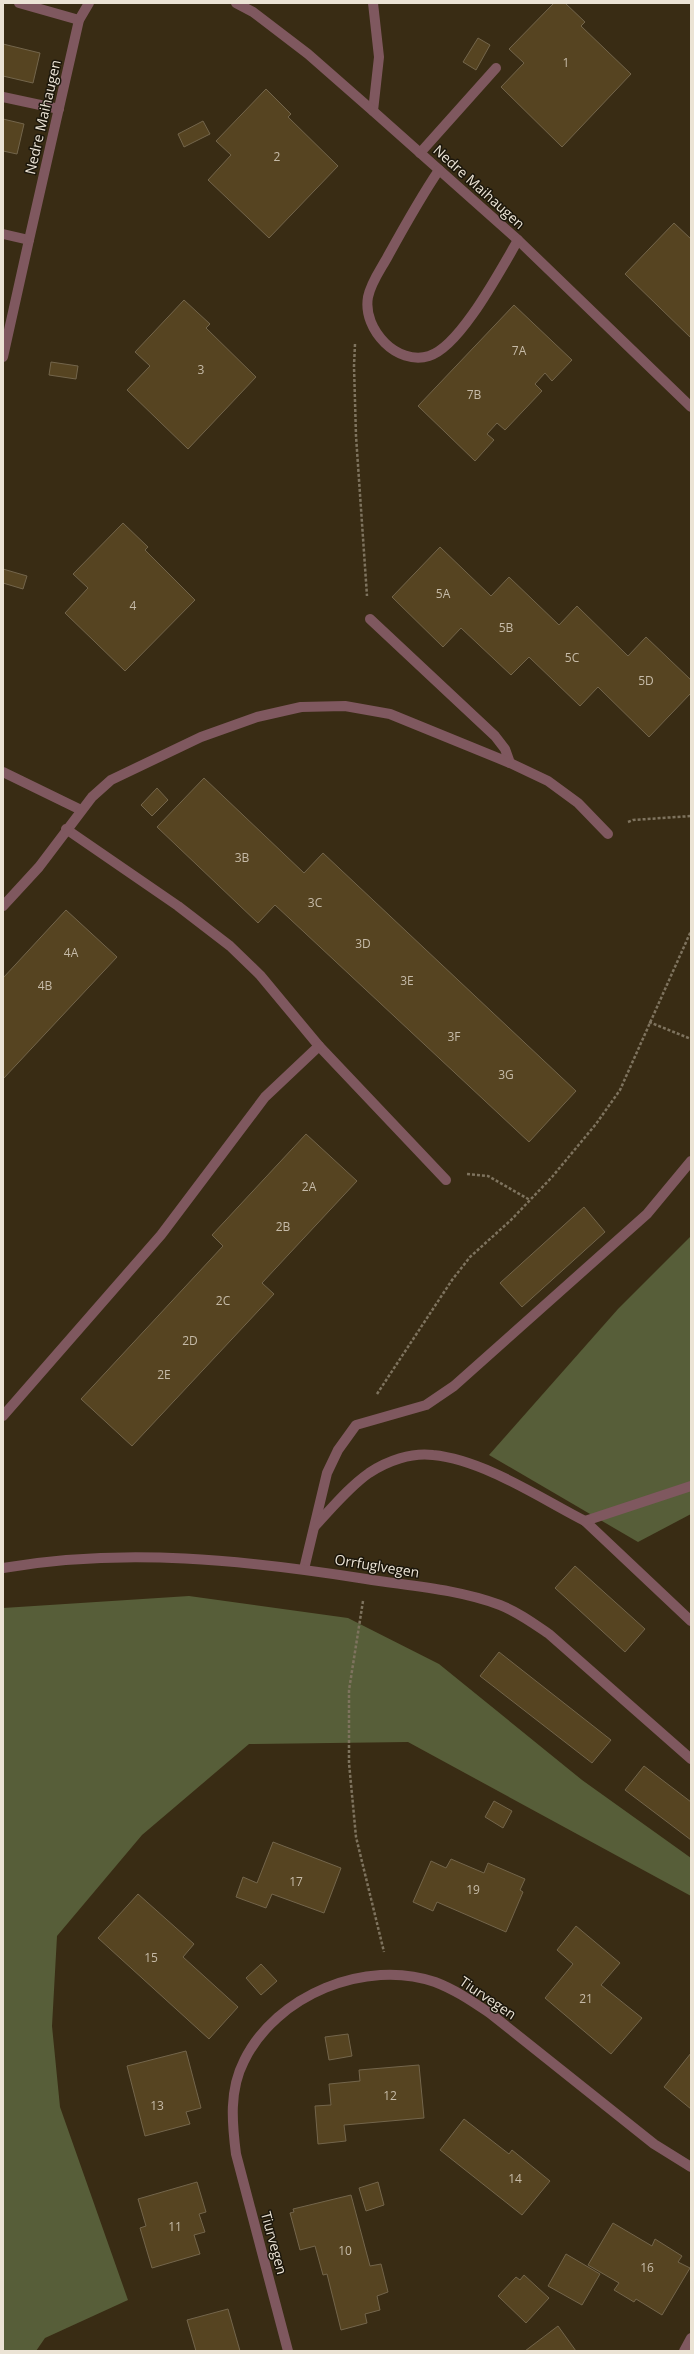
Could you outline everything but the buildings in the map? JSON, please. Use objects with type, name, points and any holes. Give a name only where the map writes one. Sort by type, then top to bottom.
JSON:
[{"type":"street","points":[[19,3],[79,20]]},
{"type":"street","name":"Nedre Maihaugen","points":[[3,357],[79,20],[89,3]]},
{"type":"street","name":"Nedre Maihaugen","points":[[236,3],[253,12],[308,54],[373,110],[518,240],[691,407]]},
{"type":"street","points":[[373,3],[379,57],[373,110]]},
{"type":"street","points":[[420,153],[496,68]]},
{"type":"street","points":[[3,97],[59,109]]},
{"type":"street","points":[[439,170],[417,202],[374,281],[368,297],[368,312],[379,337],[391,348],[405,356],[418,358],[429,356],[441,350],[455,337],[479,304],[518,240]]},
{"type":"street","points":[[3,234],[29,240]]},
{"type":"street","points":[[370,619],[496,736],[505,749],[510,763]]},
{"type":"street","points":[[3,906],[38,867],[81,810],[111,780],[132,768],[201,737],[257,717],[301,707],[345,706],[390,714],[510,763],[548,781],[578,803],[608,834]]},
{"type":"street","points":[[3,772],[81,810]]},
{"type":"street","points":[[66,829],[178,906],[230,946],[260,975],[319,1046],[446,1180]]},
{"type":"street","points":[[3,1416],[160,1235],[265,1097],[319,1046]]},
{"type":"street","points":[[304,1569],[327,1473],[338,1450],[356,1425],[426,1406],[454,1386],[647,1214],[691,1161]]},
{"type":"street","points":[[315,1526],[345,1493],[370,1473],[411,1455],[432,1454],[462,1460],[502,1478],[585,1521],[691,1620]]},
{"type":"street","points":[[585,1521],[691,1486]]},
{"type":"street","name":"Orrfuglvegen","points":[[3,1568],[88,1557],[156,1557],[232,1561],[304,1569],[468,1595],[500,1605],[527,1618],[549,1634],[691,1759]]},
{"type":"street","name":"Tiurvegen","points":[[288,2351],[236,2154],[233,2124],[234,2092],[243,2062],[255,2043],[268,2027],[289,2008],[323,1989],[355,1977],[390,1974],[435,1982],[462,1995],[490,2014],[654,2144],[691,2167]]},
{"type":"street","points":[[684,2351],[691,2338]]},
{"type":"path","points":[[368,312],[355,341],[354,366],[362,537],[370,619]]},
{"type":"path","points":[[608,834],[633,820],[691,816]]},
{"type":"path","points":[[356,1425],[452,1280],[470,1257],[530,1200],[596,1124],[620,1090],[634,1062],[648,1022],[691,931]]},
{"type":"path","points":[[648,1022],[691,1039]]},
{"type":"path","points":[[446,1180],[469,1174],[488,1176],[530,1200]]},
{"type":"path","points":[[367,1579],[349,1690],[349,1763],[356,1837],[390,1974]]},
{"type":"green space","points":[[691,1236],[691,1514],[638,1542],[489,1455],[618,1309]]},
{"type":"green space","points":[[189,1596],[348,1618],[439,1664],[582,1780],[691,1858],[691,1896],[408,1742],[249,1744],[142,1835],[57,1936],[52,2026],[60,2107],[128,2300],[45,2338],[36,2351],[3,2351],[3,1608]]}]
